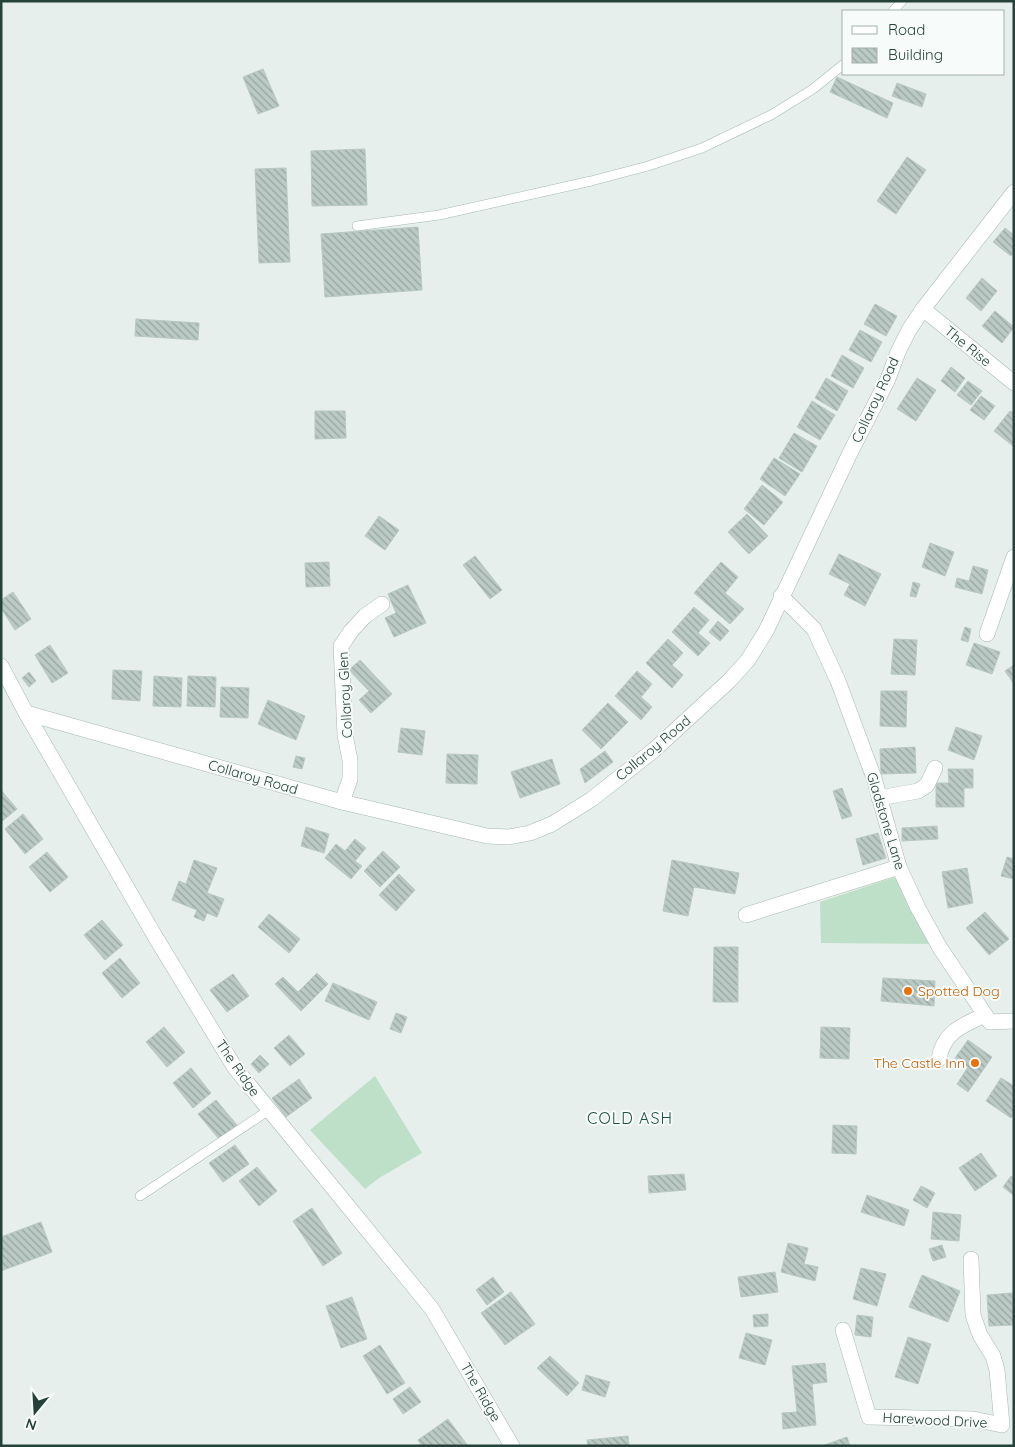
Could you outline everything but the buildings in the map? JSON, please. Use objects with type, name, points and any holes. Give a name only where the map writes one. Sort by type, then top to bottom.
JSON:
[{"type":"street","name":"Collaroy Road","points":[[26,713],[342,802],[487,836],[509,837],[530,833],[552,824],[592,799],[654,750],[729,681],[748,660],[766,631],[781,596],[888,380],[898,352],[923,309],[1014,192]]},
{"type":"street","name":"The Rise","points":[[923,309],[1014,383]]},
{"type":"street","points":[[987,634],[1014,557]]},
{"type":"street","name":"Gladstone Lane","points":[[781,596],[814,629],[838,681],[874,778],[899,867],[918,908],[940,948],[985,1016]]},
{"type":"street","name":"Collaroy Glen","points":[[342,802],[350,779],[350,760],[345,735],[341,646],[351,631],[365,616],[382,604]]},
{"type":"street","name":"The Ridge","points":[[1,666],[26,713],[156,938],[235,1068],[432,1309],[512,1446]]},
{"type":"street","points":[[879,798],[918,791],[927,786],[935,768]]},
{"type":"street","points":[[746,915],[899,867]]},
{"type":"street","points":[[939,1059],[940,1050],[958,1027],[985,1016],[990,1022],[1014,1021]]},
{"type":"street","name":"Harewood Drive","points":[[843,1330],[869,1417],[973,1419],[1008,1424],[993,1356],[980,1335],[973,1315],[971,1259]]},
{"type":"lane","points":[[357,226],[439,215],[572,186],[648,166],[702,148],[771,115],[813,89],[842,66]]},
{"type":"lane","points":[[140,1196],[269,1110]]},
{"type":"green space","points":[[898,876],[930,944],[821,943],[820,902]]},
{"type":"green space","points":[[375,1076],[422,1153],[379,1178],[365,1189],[310,1130]]},
{"type":"place","name":"Spotted Dog","points":[[908,991]]},
{"type":"place","name":"The Castle Inn","points":[[975,1063]]},
{"type":"district","name":"COLD ASH","points":[[630,1118]]}]
